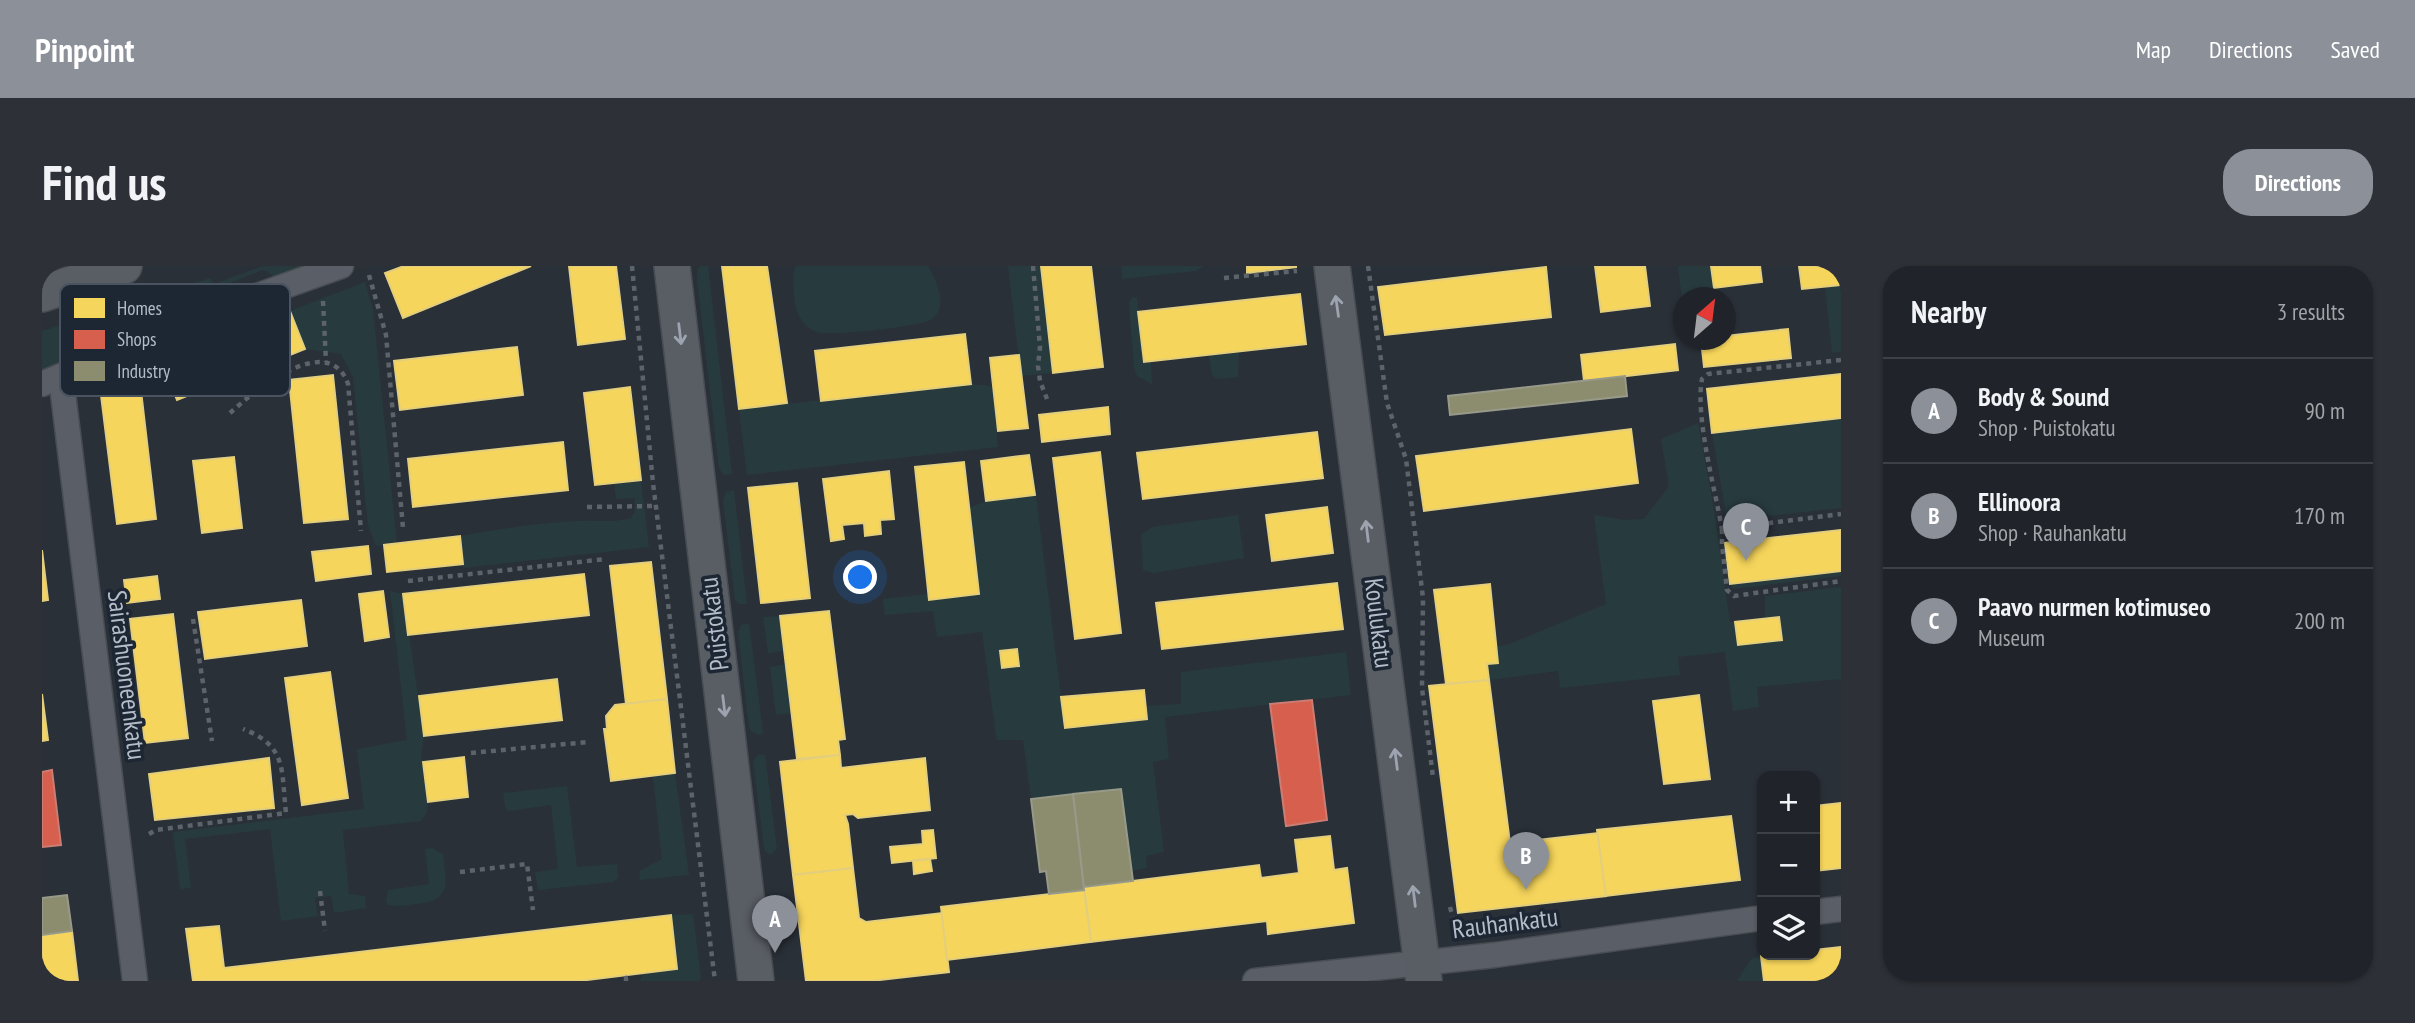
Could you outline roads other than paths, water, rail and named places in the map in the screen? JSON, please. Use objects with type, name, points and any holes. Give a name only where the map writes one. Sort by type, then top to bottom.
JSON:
[{"type":"main road","points":[[42,289],[76,273],[124,266]]},
{"type":"main road","name":"Puistokatu","points":[[672,266],[756,981]]},
{"type":"main road","name":"Koulukatu","points":[[1332,266],[1423,972]]},
{"type":"main road","points":[[42,294],[76,273]]},
{"type":"street","points":[[290,284],[341,266]]},
{"type":"street","name":"Sairashuoneenkatu","points":[[51,380],[135,981]]},
{"type":"street","points":[[1820,911],[1841,909]]},
{"type":"street","name":"Rauhankatu","points":[[1255,981],[1423,972],[1757,919]]},
{"type":"place","name":"Paavo nurmen kotimuseo","points":[[1746,561]]},
{"type":"place","name":"Ellinoora","points":[[1526,890]]},
{"type":"place","name":"Body & Sound","points":[[775,953]]}]
